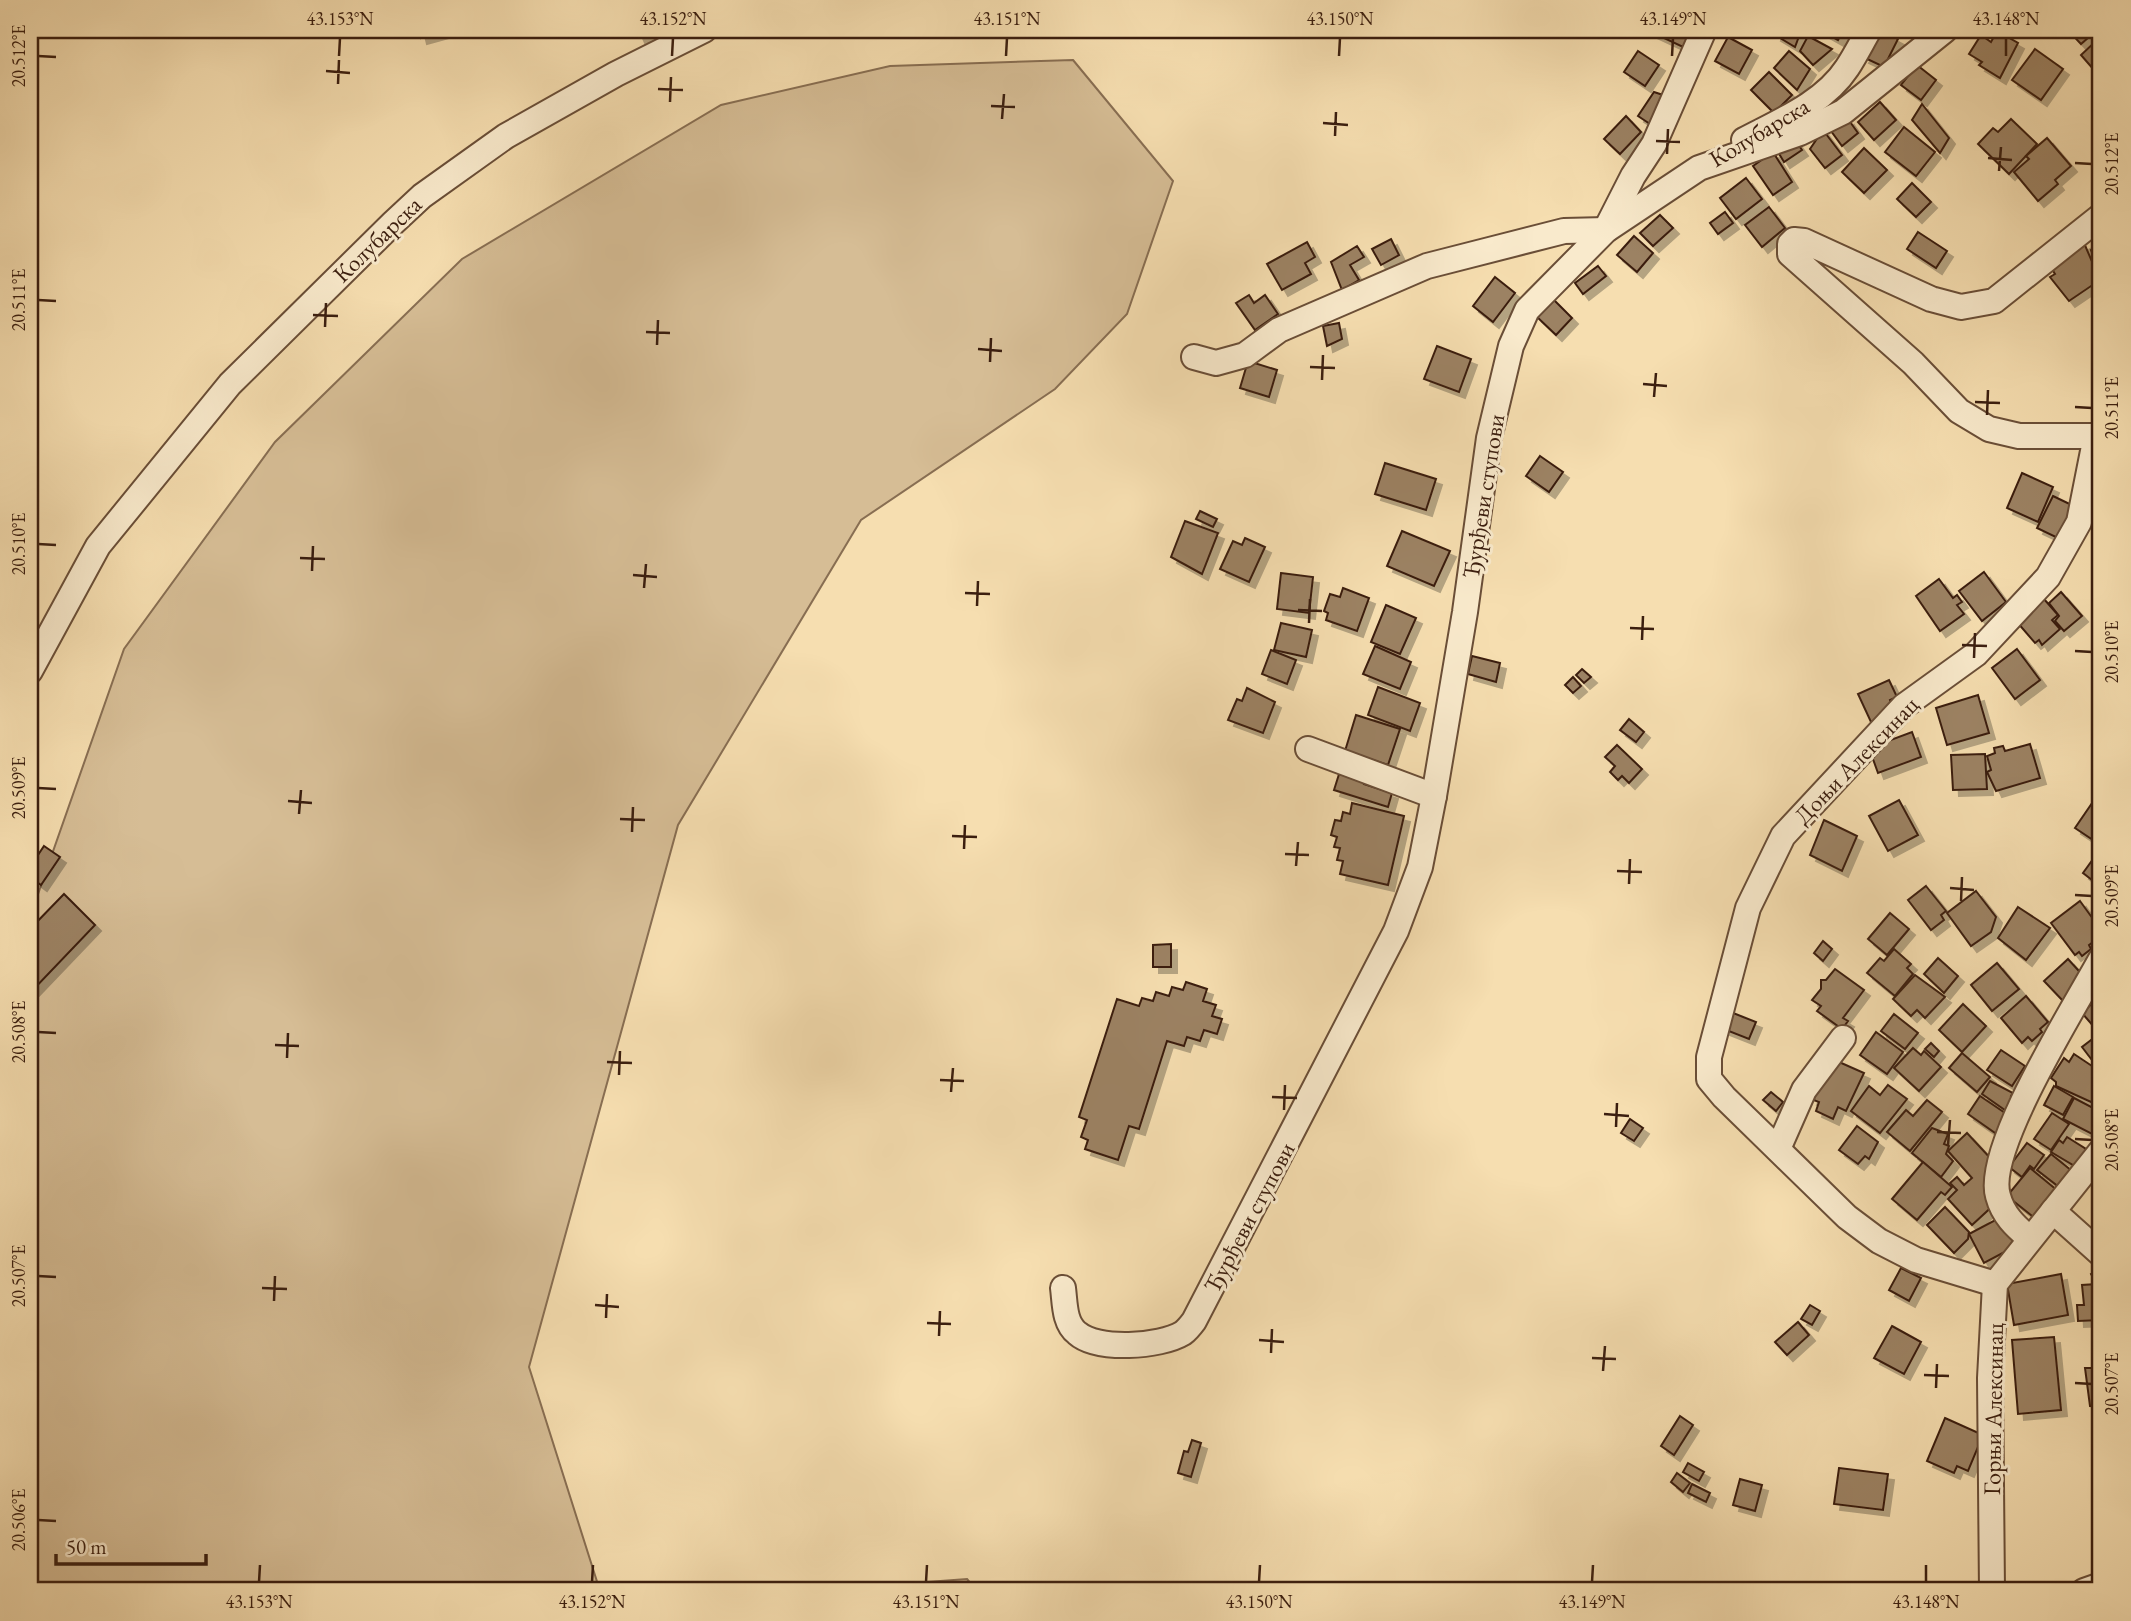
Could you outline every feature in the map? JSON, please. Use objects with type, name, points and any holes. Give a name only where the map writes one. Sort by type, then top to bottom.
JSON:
[{"type":"street","name":"Колубарска","points":[[30,671],[107,536],[230,384],[393,223],[422,196],[506,136],[616,74],[704,30]]},
{"type":"street","points":[[1194,357],[1216,363],[1245,355],[1279,330],[1427,266],[1564,231],[1606,230],[1633,176],[1654,144],[1704,30]]},
{"type":"street","name":"Колубарска","points":[[1699,168],[1723,150],[1796,113],[1825,91],[1846,70],[1869,30]]},
{"type":"street","name":"Ђурђеви ступови","points":[[1063,1287],[1067,1320],[1076,1333],[1093,1342],[1143,1344],[1183,1333],[1194,1321],[1398,928],[1420,867],[1434,796],[1489,438],[1511,346],[1527,310],[1606,230],[1699,168],[1800,133],[1843,112],[1945,30]]},
{"type":"street","points":[[2099,434],[2019,436],[1989,429],[1969,417],[1790,254],[1790,244],[1794,240],[1804,241],[1931,299],[1961,307],[1994,301],[2101,216]]},
{"type":"street","name":"Доњи Алексинац","points":[[1778,1149],[1709,1079],[1709,1057],[1748,908],[1783,836],[1904,706],[1976,654],[2048,577],[2079,522],[2099,434]]},
{"type":"street","points":[[1308,749],[1434,796]]},
{"type":"street","points":[[2029,1238],[2009,1221],[1997,1195],[1999,1159],[2024,1100],[2101,959]]},
{"type":"street","points":[[1843,1038],[1804,1090],[1778,1149],[1847,1217],[1879,1241],[1927,1264],[1995,1284],[2101,1151]]},
{"type":"street","points":[[2053,1211],[2101,1254]]},
{"type":"street","name":"Горњи Алексинац","points":[[1992,1591],[1990,1378],[1995,1284]]},
{"type":"street","points":[[2084,1591],[2101,1585]]},
{"type":"shaded area","points":[[1073,60],[1173,181],[1127,314],[1055,389],[861,520],[678,825],[529,1367],[600,1591],[30,1591],[30,917],[124,649],[275,442],[462,259],[721,105],[890,66]]},
{"type":"shaded area","points":[[967,1579],[977,1591],[804,1591]]},
{"type":"building","points":[[419,30],[450,30],[421,38]]},
{"type":"building","points":[[636,30],[662,30],[639,37]]},
{"type":"building","points":[[1647,30],[1691,30],[1683,47]]},
{"type":"building","points":[[1778,30],[1801,31],[1795,47],[1775,35]]},
{"type":"building","points":[[1820,30],[1843,30],[1838,40]]},
{"type":"building","points":[[1881,30],[1898,39],[1884,67],[1863,57]]},
{"type":"building","points":[[2068,30],[2097,30],[2081,44]]},
{"type":"building","points":[[1997,31],[2018,43],[2000,78],[1979,65],[1982,62],[1969,54],[1981,35],[1991,42]]},
{"type":"building","points":[[1808,36],[1832,49],[1813,65],[1800,51]]},
{"type":"building","points":[[1728,37],[1752,50],[1739,74],[1715,61]]},
{"type":"building","points":[[2096,41],[2101,47],[2101,78],[2081,55]]},
{"type":"building","points":[[2035,49],[2063,69],[2041,100],[2012,80]]},
{"type":"building","points":[[1638,51],[1659,65],[1645,86],[1624,72]]},
{"type":"building","points":[[1789,51],[1810,69],[1797,90],[1774,68]]},
{"type":"building","points":[[1917,65],[1936,80],[1921,100],[1901,85]]},
{"type":"building","points":[[1769,72],[1792,95],[1774,113],[1751,90]]},
{"type":"building","points":[[1654,92],[1666,96],[1656,128],[1638,116]]},
{"type":"building","points":[[1880,102],[1896,120],[1874,140],[1858,122]]},
{"type":"building","points":[[1922,104],[1949,138],[1940,153],[1912,120]]},
{"type":"building","points":[[1626,116],[1641,132],[1620,154],[1604,139]]},
{"type":"building","points":[[1848,119],[1858,133],[1842,146],[1831,131]]},
{"type":"building","points":[[2011,119],[2037,144],[2009,174],[1978,144],[1993,128],[1998,132]]},
{"type":"building","points":[[1904,127],[1935,152],[1916,176],[1885,152]]},
{"type":"building","points":[[1823,130],[1842,155],[1825,168],[1810,149]]},
{"type":"building","points":[[2047,138],[2071,166],[2055,180],[2058,184],[2038,201],[2014,172],[2029,159],[2026,156]]},
{"type":"building","points":[[1795,140],[1802,150],[1784,162],[1778,152]]},
{"type":"building","points":[[1864,148],[1887,170],[1864,193],[1842,172]]},
{"type":"building","points":[[1773,152],[1792,182],[1773,195],[1753,166]]},
{"type":"building","points":[[1746,178],[1762,199],[1736,219],[1720,198]]},
{"type":"building","points":[[1912,183],[1931,202],[1916,217],[1897,199]]},
{"type":"building","points":[[1769,207],[1785,228],[1762,247],[1745,225]]},
{"type":"building","points":[[1725,212],[1733,223],[1718,234],[1710,223]]},
{"type":"building","points":[[1660,215],[1673,228],[1653,246],[1640,233]]},
{"type":"building","points":[[1918,232],[1947,251],[1936,268],[1907,249]]},
{"type":"building","points":[[1634,236],[1653,253],[1637,272],[1617,255]]},
{"type":"building","points":[[1391,239],[1399,255],[1381,265],[1372,249]]},
{"type":"building","points":[[1307,242],[1315,257],[1305,263],[1311,274],[1282,290],[1267,264]]},
{"type":"building","points":[[2084,243],[2100,280],[2069,301],[2050,277],[2055,274],[2050,266]]},
{"type":"building","points":[[1357,246],[1364,257],[1350,265],[1359,280],[1342,290],[1331,262]]},
{"type":"building","points":[[2101,246],[2101,277],[2091,250]]},
{"type":"building","points":[[1598,266],[1606,276],[1583,294],[1575,283]]},
{"type":"building","points":[[1495,277],[1515,293],[1493,322],[1473,306]]},
{"type":"building","points":[[1249,295],[1254,303],[1265,295],[1278,314],[1255,330],[1236,303]]},
{"type":"building","points":[[1553,299],[1572,318],[1556,335],[1536,316]]},
{"type":"building","points":[[1339,323],[1342,339],[1327,346],[1323,326]]},
{"type":"building","points":[[1437,346],[1471,359],[1459,392],[1424,379]]},
{"type":"building","points":[[1248,361],[1277,370],[1269,397],[1240,388]]},
{"type":"building","points":[[1540,456],[1563,472],[1549,492],[1526,476]]},
{"type":"building","points":[[1385,463],[1436,479],[1426,510],[1375,494]]},
{"type":"building","points":[[2022,473],[2053,487],[2038,522],[2007,508]]},
{"type":"building","points":[[2053,496],[2080,509],[2064,541],[2037,528]]},
{"type":"building","points":[[1200,511],[1217,519],[1213,527],[1196,519]]},
{"type":"building","points":[[1185,521],[1218,533],[1202,574],[1171,557]]},
{"type":"building","points":[[1402,531],[1450,551],[1434,586],[1387,566]]},
{"type":"building","points":[[1245,538],[1265,547],[1249,582],[1220,569],[1233,541],[1242,545]]},
{"type":"building","points":[[1984,572],[2006,602],[1982,621],[1959,591]]},
{"type":"building","points":[[1281,573],[1313,577],[1309,613],[1277,609]]},
{"type":"building","points":[[1939,579],[1953,598],[1957,595],[1962,602],[1957,605],[1964,614],[1940,631],[1916,596]]},
{"type":"building","points":[[1343,588],[1369,598],[1357,631],[1326,620],[1328,613],[1324,611],[1330,594],[1340,597]]},
{"type":"building","points":[[2061,592],[2082,616],[2064,631],[2055,621],[2059,616],[2049,603]]},
{"type":"building","points":[[2044,599],[2058,615],[2052,620],[2060,629],[2042,645],[2039,640],[2035,643],[2017,622]]},
{"type":"building","points":[[1386,605],[1416,618],[1400,654],[1371,642]]},
{"type":"building","points":[[1281,623],[1312,630],[1306,657],[1274,650]]},
{"type":"building","points":[[1375,646],[1411,662],[1400,689],[1363,674]]},
{"type":"building","points":[[2017,649],[2040,680],[2015,699],[1992,668]]},
{"type":"building","points":[[1271,650],[1296,660],[1287,684],[1262,674]]},
{"type":"building","points":[[1472,656],[1500,663],[1496,682],[1468,674]]},
{"type":"building","points":[[1582,669],[1591,677],[1584,683],[1576,675]]},
{"type":"building","points":[[1573,677],[1581,686],[1573,693],[1565,685]]},
{"type":"building","points":[[1889,680],[1897,697],[1890,700],[1892,706],[1887,715],[1871,722],[1858,694]]},
{"type":"building","points":[[1378,687],[1420,703],[1410,731],[1368,715]]},
{"type":"building","points":[[1247,688],[1275,702],[1263,733],[1228,720],[1237,699],[1242,701]]},
{"type":"building","points":[[1978,695],[1989,733],[1947,745],[1936,708]]},
{"type":"building","points":[[1356,715],[1400,729],[1388,765],[1345,751]]},
{"type":"building","points":[[1629,719],[1644,732],[1636,742],[1620,730]]},
{"type":"building","points":[[1912,732],[1921,757],[1878,773],[1869,748]]},
{"type":"building","points":[[2030,744],[2040,778],[1996,791],[1987,772],[1991,770],[1987,756],[1995,753],[1994,748],[2003,746],[2005,751]]},
{"type":"building","points":[[1617,745],[1642,769],[1629,783],[1622,776],[1618,780],[1610,772],[1615,766],[1605,757]]},
{"type":"building","points":[[1985,754],[1987,789],[1953,790],[1951,755]]},
{"type":"building","points":[[1340,771],[1365,779],[1364,784],[1392,793],[1388,807],[1334,790]]},
{"type":"building","points":[[2101,790],[2101,840],[2099,844],[2075,828]]},
{"type":"building","points":[[1899,800],[1918,835],[1888,851],[1869,816]]},
{"type":"building","points":[[1352,803],[1404,816],[1388,885],[1340,874],[1343,861],[1337,860],[1340,848],[1334,847],[1337,837],[1331,835],[1335,820],[1341,821],[1343,812],[1350,814]]},
{"type":"building","points":[[1824,820],[1857,836],[1842,871],[1810,855]]},
{"type":"building","points":[[44,846],[60,857],[41,885],[30,877],[30,867]]},
{"type":"building","points":[[2096,855],[2101,859],[2101,887],[2083,873]]},
{"type":"building","points":[[1926,886],[1946,911],[1941,915],[1944,920],[1931,930],[1908,900]]},
{"type":"building","points":[[1976,891],[1996,917],[1991,932],[1971,946],[1947,913]]},
{"type":"building","points":[[64,894],[95,925],[30,993],[30,929]]},
{"type":"building","points":[[2080,901],[2101,930],[2101,936],[2089,945],[2091,949],[2082,956],[2079,952],[2075,955],[2051,923]]},
{"type":"building","points":[[2018,907],[2050,928],[2026,960],[1998,938]]},
{"type":"building","points":[[1890,913],[1909,929],[1887,955],[1868,939]]},
{"type":"building","points":[[1823,941],[1832,949],[1823,961],[1814,953]]},
{"type":"building","points":[[1171,944],[1171,967],[1153,967],[1153,945]]},
{"type":"building","points":[[1894,949],[1911,964],[1907,968],[1913,974],[1895,996],[1867,973],[1880,958],[1884,961]]},
{"type":"building","points":[[1938,958],[1958,976],[1944,993],[1924,974]]},
{"type":"building","points":[[2068,959],[2088,981],[2065,1003],[2044,981]]},
{"type":"building","points":[[1997,963],[2019,989],[1992,1011],[1971,985]]},
{"type":"building","points":[[1835,969],[1864,990],[1843,1018],[1848,1021],[1842,1029],[1817,1011],[1821,1006],[1812,1000],[1821,989],[1821,980],[1826,980]]},
{"type":"building","points":[[1915,975],[1945,997],[1925,1018],[1917,1010],[1911,1016],[1893,999]]},
{"type":"building","points":[[1186,982],[1207,989],[1203,1001],[1216,1005],[1212,1016],[1222,1019],[1217,1034],[1204,1030],[1200,1041],[1187,1037],[1184,1046],[1167,1041],[1139,1129],[1129,1126],[1118,1160],[1085,1149],[1088,1140],[1081,1137],[1087,1120],[1079,1117],[1117,999],[1139,1006],[1142,998],[1153,1001],[1156,992],[1169,996],[1172,987],[1183,990]]},
{"type":"building","points":[[2101,995],[2101,1035],[2082,1013]]},
{"type":"building","points":[[2026,996],[2048,1022],[2032,1041],[2028,1037],[2022,1043],[2001,1018]]},
{"type":"building","points":[[1963,1004],[1986,1026],[1962,1052],[1939,1030]]},
{"type":"building","points":[[1728,1011],[1756,1022],[1749,1039],[1721,1028]]},
{"type":"building","points":[[1894,1014],[1918,1033],[1905,1049],[1881,1031]]},
{"type":"building","points":[[1876,1032],[1903,1052],[1887,1074],[1860,1055]]},
{"type":"building","points":[[2099,1034],[2101,1061],[2095,1064],[2082,1047]]},
{"type":"building","points":[[1931,1043],[1939,1051],[1934,1057],[1925,1049]]},
{"type":"building","points":[[1913,1048],[1921,1055],[1924,1051],[1941,1067],[1919,1091],[1894,1068]]},
{"type":"building","points":[[2001,1050],[2025,1066],[2012,1086],[1987,1070]]},
{"type":"building","points":[[1962,1053],[1990,1077],[1977,1092],[1949,1068]]},
{"type":"building","points":[[2074,1054],[2101,1072],[2097,1080],[2101,1087],[2091,1102],[2056,1086],[2056,1082],[2051,1078],[2064,1058],[2069,1062]]},
{"type":"building","points":[[1830,1058],[1864,1073],[1846,1111],[1838,1107],[1833,1119],[1816,1111],[1819,1102],[1811,1099]]},
{"type":"building","points":[[1990,1081],[2013,1093],[2011,1096],[2019,1103],[2012,1115],[1982,1094]]},
{"type":"building","points":[[1888,1085],[1907,1099],[1880,1133],[1851,1111],[1869,1086],[1880,1095]]},
{"type":"building","points":[[2054,1086],[2073,1097],[2063,1115],[2044,1105]]},
{"type":"building","points":[[1771,1092],[1783,1102],[1776,1111],[1763,1100]]},
{"type":"building","points":[[1980,1096],[2011,1117],[1998,1135],[1968,1114]]},
{"type":"building","points":[[2074,1098],[2101,1112],[2101,1121],[2094,1135],[2063,1119]]},
{"type":"building","points":[[1927,1100],[1942,1112],[1910,1151],[1887,1132],[1906,1110],[1913,1116]]},
{"type":"building","points":[[2052,1113],[2069,1124],[2051,1150],[2034,1139]]},
{"type":"building","points":[[1630,1119],[1643,1128],[1634,1141],[1621,1133]]},
{"type":"building","points":[[1857,1126],[1878,1142],[1869,1159],[1865,1156],[1858,1164],[1839,1150]]},
{"type":"building","points":[[1932,1128],[1948,1134],[1944,1144],[1949,1146],[1946,1154],[1953,1161],[1941,1177],[1912,1153]]},
{"type":"building","points":[[1967,1133],[1993,1161],[1997,1202],[1972,1225],[1948,1199],[1957,1190],[1950,1183],[1957,1177],[1964,1185],[1972,1178],[1948,1151]]},
{"type":"building","points":[[2067,1137],[2086,1149],[2078,1168],[2051,1152],[2059,1140],[2063,1143]]},
{"type":"building","points":[[2027,1143],[2044,1155],[2034,1169],[2030,1166],[2022,1177],[2009,1167]]},
{"type":"building","points":[[2051,1154],[2072,1171],[2059,1187],[2037,1170]]},
{"type":"building","points":[[1923,1162],[1952,1187],[1945,1195],[1941,1192],[1917,1220],[1892,1199]]},
{"type":"building","points":[[2030,1168],[2058,1191],[2036,1219],[2007,1196]]},
{"type":"building","points":[[1945,1207],[1969,1232],[1968,1239],[1954,1253],[1927,1225]]},
{"type":"building","points":[[2001,1217],[2016,1246],[1984,1263],[1969,1234]]},
{"type":"building","points":[[2101,1267],[2101,1320],[2078,1321],[2077,1305],[2084,1305],[2082,1285],[2097,1284],[2091,1274]]},
{"type":"building","points":[[1901,1268],[1921,1278],[1909,1301],[1889,1290]]},
{"type":"building","points":[[2061,1274],[2068,1315],[2014,1325],[2007,1284]]},
{"type":"building","points":[[1810,1305],[1820,1311],[1812,1325],[1801,1319]]},
{"type":"building","points":[[1798,1322],[1809,1335],[1787,1355],[1775,1342]]},
{"type":"building","points":[[1892,1326],[1921,1342],[1904,1374],[1874,1358]]},
{"type":"building","points":[[2054,1337],[2061,1410],[2018,1414],[2012,1340]]},
{"type":"building","points":[[2085,1368],[2101,1368],[2101,1407],[2090,1406]]},
{"type":"building","points":[[1680,1416],[1693,1425],[1674,1455],[1661,1446]]},
{"type":"building","points":[[1945,1418],[1983,1435],[1968,1471],[1957,1466],[1954,1473],[1927,1461]]},
{"type":"building","points":[[1192,1440],[1201,1443],[1191,1477],[1178,1473],[1184,1451],[1188,1452]]},
{"type":"building","points":[[1688,1463],[1704,1472],[1699,1481],[1683,1472]]},
{"type":"building","points":[[1839,1468],[1888,1474],[1883,1510],[1834,1504]]},
{"type":"building","points":[[1677,1473],[1690,1483],[1683,1492],[1671,1482]]},
{"type":"building","points":[[1740,1479],[1762,1485],[1755,1511],[1733,1505]]},
{"type":"building","points":[[1692,1484],[1710,1493],[1706,1502],[1688,1493]]}]
